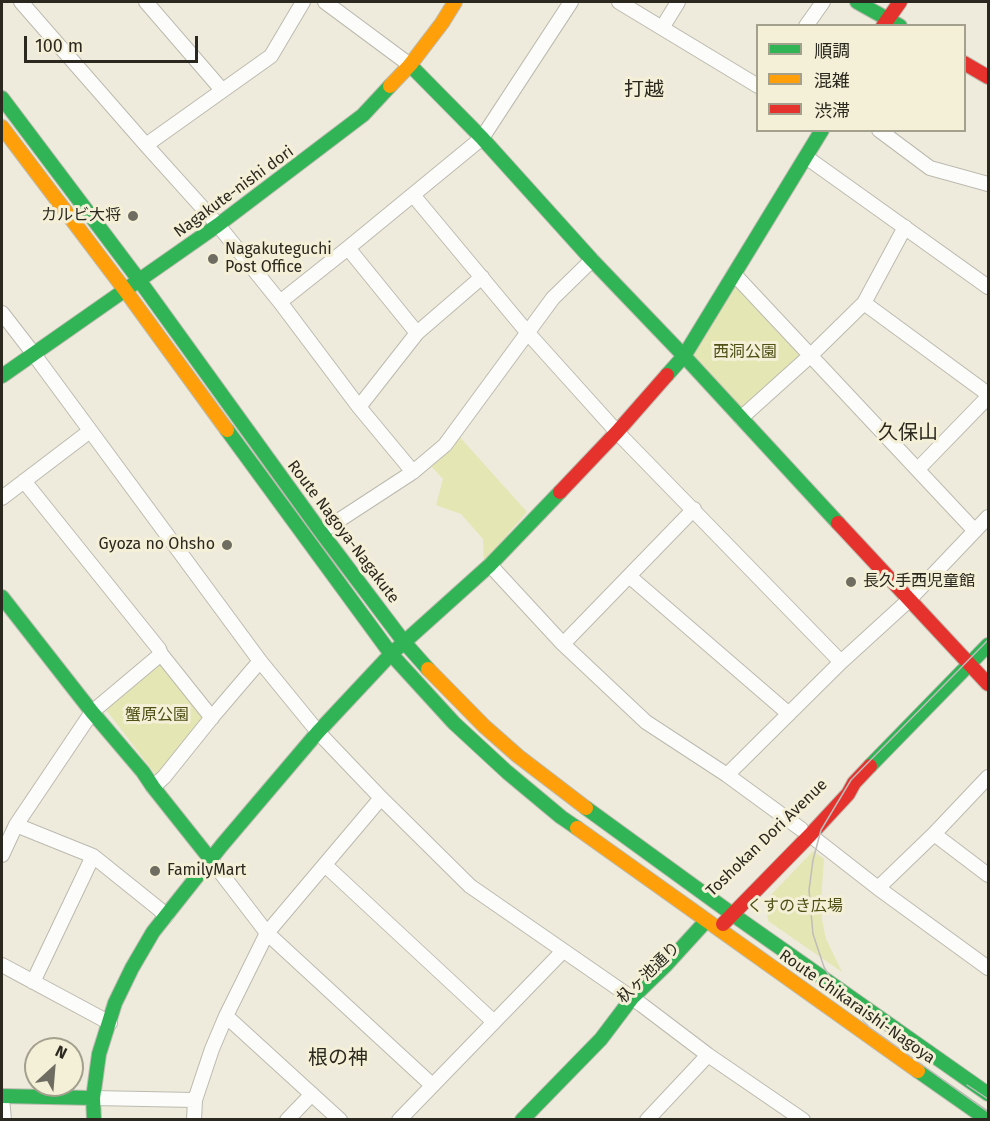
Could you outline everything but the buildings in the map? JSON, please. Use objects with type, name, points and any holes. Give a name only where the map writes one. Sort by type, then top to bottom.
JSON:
[{"type":"street","points":[[21,2],[218,225],[280,302],[359,407],[413,472]]},
{"type":"street","points":[[146,2],[222,90]]},
{"type":"street","points":[[146,145],[271,56],[303,2]]},
{"type":"street","points":[[325,2],[410,64],[482,138],[592,260],[988,684]]},
{"type":"street","name":"Nagakute-nishi dori","points":[[2,376],[33,352],[218,225],[363,115],[410,64],[455,2]]},
{"type":"street","points":[[280,302],[482,138],[571,2]]},
{"type":"street","points":[[619,2],[756,85]]},
{"type":"street","points":[[662,28],[678,2]]},
{"type":"street","points":[[807,24],[823,2]]},
{"type":"street","points":[[857,2],[890,23],[900,2]]},
{"type":"street","points":[[966,64],[988,77]]},
{"type":"street","name":"Route Nagoya-Nagakute","points":[[2,98],[321,532],[404,642],[438,680],[484,726],[569,796],[730,902]]},
{"type":"street","name":"Route Nagoya-Nagakute","points":[[2,127],[125,290],[392,654],[454,723],[507,772],[561,817],[712,925]]},
{"type":"street","points":[[94,1119],[93,1098],[99,1054],[115,1003],[153,932],[318,732],[404,642],[490,566],[617,432],[684,356],[821,132]]},
{"type":"street","points":[[882,132],[930,168],[988,184]]},
{"type":"street","points":[[806,157],[988,287]]},
{"type":"street","points":[[413,195],[527,332],[617,432],[842,662]]},
{"type":"street","points":[[741,418],[864,303],[905,227]]},
{"type":"street","points":[[348,248],[417,333]]},
{"type":"street","points":[[321,532],[413,472],[445,445],[553,298],[592,260]]},
{"type":"street","points":[[734,274],[975,531]]},
{"type":"street","points":[[359,407],[417,333],[482,277]]},
{"type":"street","points":[[864,303],[988,395],[918,469]]},
{"type":"street","points":[[2,313],[260,661],[318,732],[381,798],[470,886],[637,1002],[708,1055],[803,1119]]},
{"type":"street","points":[[2,498],[90,431]]},
{"type":"street","points":[[24,481],[212,718]]},
{"type":"street","points":[[563,644],[694,509]]},
{"type":"street","points":[[727,775],[909,600],[988,517]]},
{"type":"street","points":[[490,566],[563,644],[646,722],[727,775],[988,968]]},
{"type":"street","points":[[629,576],[789,714]]},
{"type":"street","points":[[2,597],[92,712],[144,772],[153,787],[267,933],[432,1085]]},
{"type":"street","name":"Toshokan Dori Avenue","points":[[712,925],[730,902],[848,794],[854,783],[988,645]]},
{"type":"street","points":[[2,855],[16,825],[92,712],[161,654]]},
{"type":"street","points":[[153,787],[164,777],[260,661]]},
{"type":"street","points":[[878,888],[987,783]]},
{"type":"street","points":[[194,1119],[195,1100],[212,1049],[267,933],[381,798]]},
{"type":"street","points":[[16,825],[93,856],[166,916]]},
{"type":"street","name":"Toshokan Dori Avenue","points":[[730,902],[805,832]]},
{"type":"street","points":[[934,834],[988,875]]},
{"type":"street","points":[[33,982],[93,856]]},
{"type":"street","points":[[325,865],[494,1022]]},
{"type":"street","name":"Route Chikaraishi-Nagoya","points":[[730,902],[988,1094]]},
{"type":"street","name":"Route Chikaraishi-Nagoya","points":[[712,925],[988,1119]]},
{"type":"street","name":"杁ヶ池通り","points":[[522,1119],[712,925]]},
{"type":"street","points":[[399,1119],[563,951]]},
{"type":"street","points":[[2,965],[110,1023]]},
{"type":"street","points":[[226,1016],[339,1119]]},
{"type":"street","points":[[653,1118],[708,1055]]},
{"type":"street","points":[[287,1119],[312,1094]]},
{"type":"street","points":[[4,1119],[2,1097],[195,1100]]},
{"type":"green space","name":"西洞公園","points":[[735,281],[805,353],[743,414],[691,356]]},
{"type":"green space","points":[[458,435],[527,512],[484,562],[483,539],[461,514],[436,505],[443,479],[429,464]]},
{"type":"green space","name":"蟹原公園","points":[[161,660],[204,715],[201,722],[159,775],[155,774],[105,707]]},
{"type":"green space","name":"くすのき広場","points":[[813,851],[824,859],[822,920],[826,939],[842,972],[768,921],[765,901]]},
{"type":"tram line","points":[[988,640],[851,780],[821,830],[813,860],[809,890],[813,934],[824,967],[842,997],[869,1027],[988,1112]]},
{"type":"tram line","points":[[967,1085],[988,1099]]},
{"type":"traffic: fast","points":[[857,2],[896,24]]},
{"type":"traffic: fast","points":[[410,65],[482,138],[592,260],[838,523]]},
{"type":"traffic: fast","points":[[2,376],[218,225],[363,115],[390,86]]},
{"type":"traffic: fast","points":[[2,98],[139,280],[321,532],[404,642],[428,669]]},
{"type":"traffic: fast","points":[[667,375],[684,356],[821,132]]},
{"type":"traffic: fast","points":[[227,430],[391,654],[454,723],[507,772],[577,828]]},
{"type":"traffic: fast","points":[[94,1120],[93,1098],[99,1054],[115,1003],[153,932],[222,845],[318,732],[391,654],[490,565],[560,492]]},
{"type":"traffic: fast","points":[[2,597],[211,860]]},
{"type":"traffic: fast","points":[[870,766],[988,645]]},
{"type":"traffic: fast","points":[[586,808],[988,1094]]},
{"type":"traffic: fast","points":[[522,1120],[601,1039],[632,998],[706,921]]},
{"type":"traffic: fast","points":[[918,1071],[988,1120]]},
{"type":"traffic: fast","points":[[2,1096],[93,1098]]},
{"type":"traffic: slow","points":[[390,86],[410,65],[455,2]]},
{"type":"traffic: slow","points":[[2,127],[227,430]]},
{"type":"traffic: slow","points":[[428,669],[484,726],[518,756],[586,808]]},
{"type":"traffic: slow","points":[[577,828],[918,1071]]},
{"type":"traffic: jam","points":[[884,24],[900,2]]},
{"type":"traffic: jam","points":[[966,64],[988,77]]},
{"type":"traffic: jam","points":[[560,492],[667,375]]},
{"type":"traffic: jam","points":[[838,523],[988,684]]},
{"type":"traffic: jam","points":[[723,924],[810,835],[870,766]]},
{"type":"place","name":"カルビ大将","points":[[133,216]]},
{"type":"place","name":"Nagakuteguchi Post Office","points":[[213,259]]},
{"type":"place","name":"Gyoza no Ohsho","points":[[227,545]]},
{"type":"place","name":"長久手西児童館","points":[[851,582]]},
{"type":"place","name":"FamilyMart","points":[[155,871]]},
{"type":"district","name":"打越","points":[[644,90]]},
{"type":"district","name":"久保山","points":[[908,433]]},
{"type":"district","name":"根の神","points":[[338,1058]]}]
